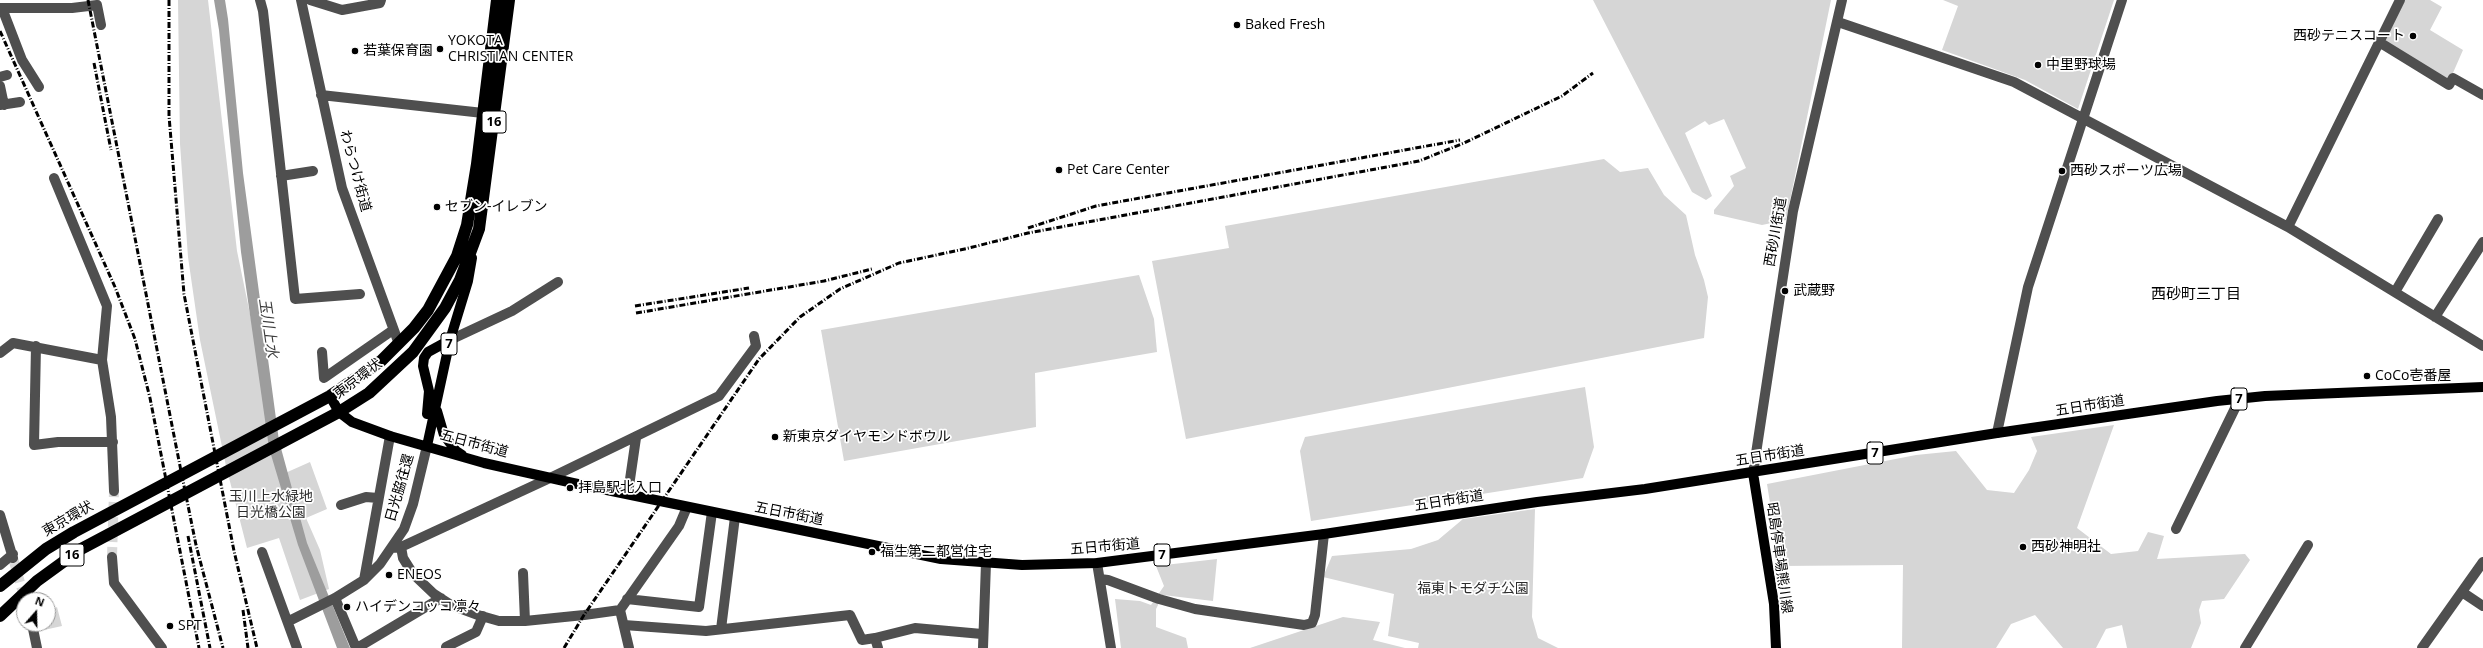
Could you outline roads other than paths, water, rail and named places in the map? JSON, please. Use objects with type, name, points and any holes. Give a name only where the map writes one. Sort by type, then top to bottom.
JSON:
[{"type":"highway","name":"東京環状","points":[[0,586],[46,549],[74,532],[330,396],[381,361],[399,344],[428,310],[457,256],[467,225],[497,0]]},
{"type":"highway","name":"東京環状","points":[[0,616],[37,581],[81,549],[339,412],[369,393],[413,352],[445,308],[460,280],[475,244],[492,137],[509,0]]},
{"type":"main road","name":"五日市街道","points":[[427,446],[450,340],[468,281],[475,244]]},
{"type":"main road","points":[[427,446],[425,424],[430,402],[423,366],[424,358],[428,352],[450,340]]},
{"type":"main road","name":"五日市街道","points":[[330,396],[339,412],[352,422],[390,436],[550,478],[941,559],[986,563],[1098,564],[1324,534],[1537,502],[1645,489],[1997,433],[2240,398],[2483,387]]},
{"type":"main road","points":[[437,401],[438,418],[444,435],[456,451],[466,457]]},
{"type":"main road","name":"昭島停車場熊川線","points":[[1753,473],[1774,604],[1776,648]]},
{"type":"street","points":[[260,0],[263,11],[284,214],[295,299],[360,294]]},
{"type":"street","name":"わらつけ街道","points":[[301,0],[342,188],[399,344]]},
{"type":"street","points":[[310,0],[342,10],[380,3],[380,0]]},
{"type":"street","name":"西砂川街道","points":[[1753,473],[1793,211],[1842,0]]},
{"type":"street","points":[[1997,433],[2028,287],[2122,0]]},
{"type":"street","points":[[2288,227],[2400,0]]},
{"type":"street","points":[[39,87],[22,60],[6,6],[72,8],[97,5],[101,25]]},
{"type":"street","points":[[1838,22],[2014,82],[2288,227],[2483,346]]},
{"type":"street","points":[[2379,42],[2449,85],[2453,78],[2483,95]]},
{"type":"street","points":[[0,86],[2,105],[20,102]]},
{"type":"street","points":[[322,95],[483,113]]},
{"type":"street","points":[[281,176],[313,171]]},
{"type":"street","points":[[54,178],[107,306],[102,360],[113,442],[114,491]]},
{"type":"street","points":[[2395,292],[2433,237],[2438,219]]},
{"type":"street","points":[[2435,317],[2483,242]]},
{"type":"street","points":[[450,340],[512,310],[558,282]]},
{"type":"street","points":[[322,352],[324,378],[393,330]]},
{"type":"street","points":[[687,507],[679,526],[620,610],[525,621],[499,621],[451,604],[441,598],[413,574],[396,547],[636,438],[719,396],[756,346],[754,336]]},
{"type":"street","points":[[0,353],[13,343],[36,346],[102,360]]},
{"type":"street","points":[[36,346],[34,445],[58,442],[113,442]]},
{"type":"street","points":[[2176,529],[2240,398]]},
{"type":"street","points":[[364,580],[390,436]]},
{"type":"street","points":[[628,493],[636,438]]},
{"type":"street","name":"日光脇往還","points":[[289,621],[332,599],[364,580],[396,547],[413,504],[427,446]]},
{"type":"street","points":[[341,505],[366,497],[378,498]]},
{"type":"street","points":[[628,599],[699,607],[712,512]]},
{"type":"street","points":[[0,515],[13,556],[0,565]]},
{"type":"street","points":[[721,629],[735,517]]},
{"type":"street","points":[[1100,579],[1108,580],[1159,599],[1195,609],[1304,625],[1312,623],[1316,615],[1324,534]]},
{"type":"street","points":[[2245,648],[2308,545]]},
{"type":"street","points":[[262,552],[289,621],[297,648]]},
{"type":"street","points":[[112,556],[114,583],[162,648]]},
{"type":"street","points":[[2422,648],[2483,562]]},
{"type":"street","points":[[983,648],[982,634],[986,563]]},
{"type":"street","points":[[1098,564],[1111,648]]},
{"type":"street","points":[[523,573],[525,621]]},
{"type":"street","points":[[2462,592],[2483,606]]},
{"type":"street","points":[[332,599],[356,648],[441,598]]},
{"type":"street","points":[[620,610],[629,648]]},
{"type":"street","points":[[624,625],[706,631],[850,615],[862,640],[877,643],[915,628],[982,634]]},
{"type":"street","points":[[446,647],[476,632],[483,616]]},
{"type":"street","points":[[34,632],[38,648]]},
{"type":"tunnel","points":[[112,557],[114,491]]},
{"type":"tunnel","points":[[13,558],[23,592]]},
{"type":"railway","points":[[88,0],[196,545],[223,648]]},
{"type":"railway","points":[[169,0],[169,116],[184,294],[234,551],[257,648]]},
{"type":"railway","points":[[0,31],[115,287],[135,339],[150,398],[199,648]]},
{"type":"railway","points":[[94,63],[111,150]]},
{"type":"railway","points":[[564,648],[584,615],[759,359],[800,317],[840,289],[899,263],[969,248],[1028,233],[1419,161],[1464,143],[1562,96],[1593,73]]},
{"type":"railway","points":[[1028,228],[1096,206],[1460,140]]},
{"type":"railway","points":[[636,313],[824,281],[872,269]]},
{"type":"railway","points":[[635,306],[749,288]]},
{"type":"railway","points":[[188,536],[210,648]]},
{"type":"railway","points":[[243,610],[248,648]]},
{"type":"place","name":"Baked Fresh","points":[[1237,25]]},
{"type":"place","name":"西砂テニスコート","points":[[2413,36]]},
{"type":"place","name":"YOKOTA CHRISTIAN CENTER","points":[[440,49]]},
{"type":"place","name":"若葉保育園","points":[[355,51]]},
{"type":"place","name":"中里野球場","points":[[2038,65]]},
{"type":"place","name":"Pet Care Center","points":[[1059,170]]},
{"type":"place","name":"西砂スポーツ広場","points":[[2062,171]]},
{"type":"place","name":"セブン-イレブン","points":[[437,207]]},
{"type":"place","name":"武蔵野","points":[[1785,291]]},
{"type":"place","name":"CoCo壱番屋","points":[[2367,376]]},
{"type":"place","name":"新東京ダイヤモンドボウル","points":[[775,437]]},
{"type":"place","name":"拝島駅北入口","points":[[570,488]]},
{"type":"place","name":"西砂神明社","points":[[2023,547]]},
{"type":"place","name":"福生第二都営住宅","points":[[872,552]]},
{"type":"place","name":"ENEOS","points":[[389,575]]},
{"type":"place","name":"ハイデンコッコ凛々","points":[[347,607]]},
{"type":"place","name":"SPT","points":[[170,626]]},
{"type":"district","name":"西砂町三丁目","points":[[2196,295]]},
{"type":"water label","name":"玉川上水","points":[[268,328]]},
{"type":"park label","name":"玉川上水緑地 日光橋公園","points":[[271,506]]},
{"type":"park label","name":"福東トモダチ公園","points":[[1473,589]]}]
